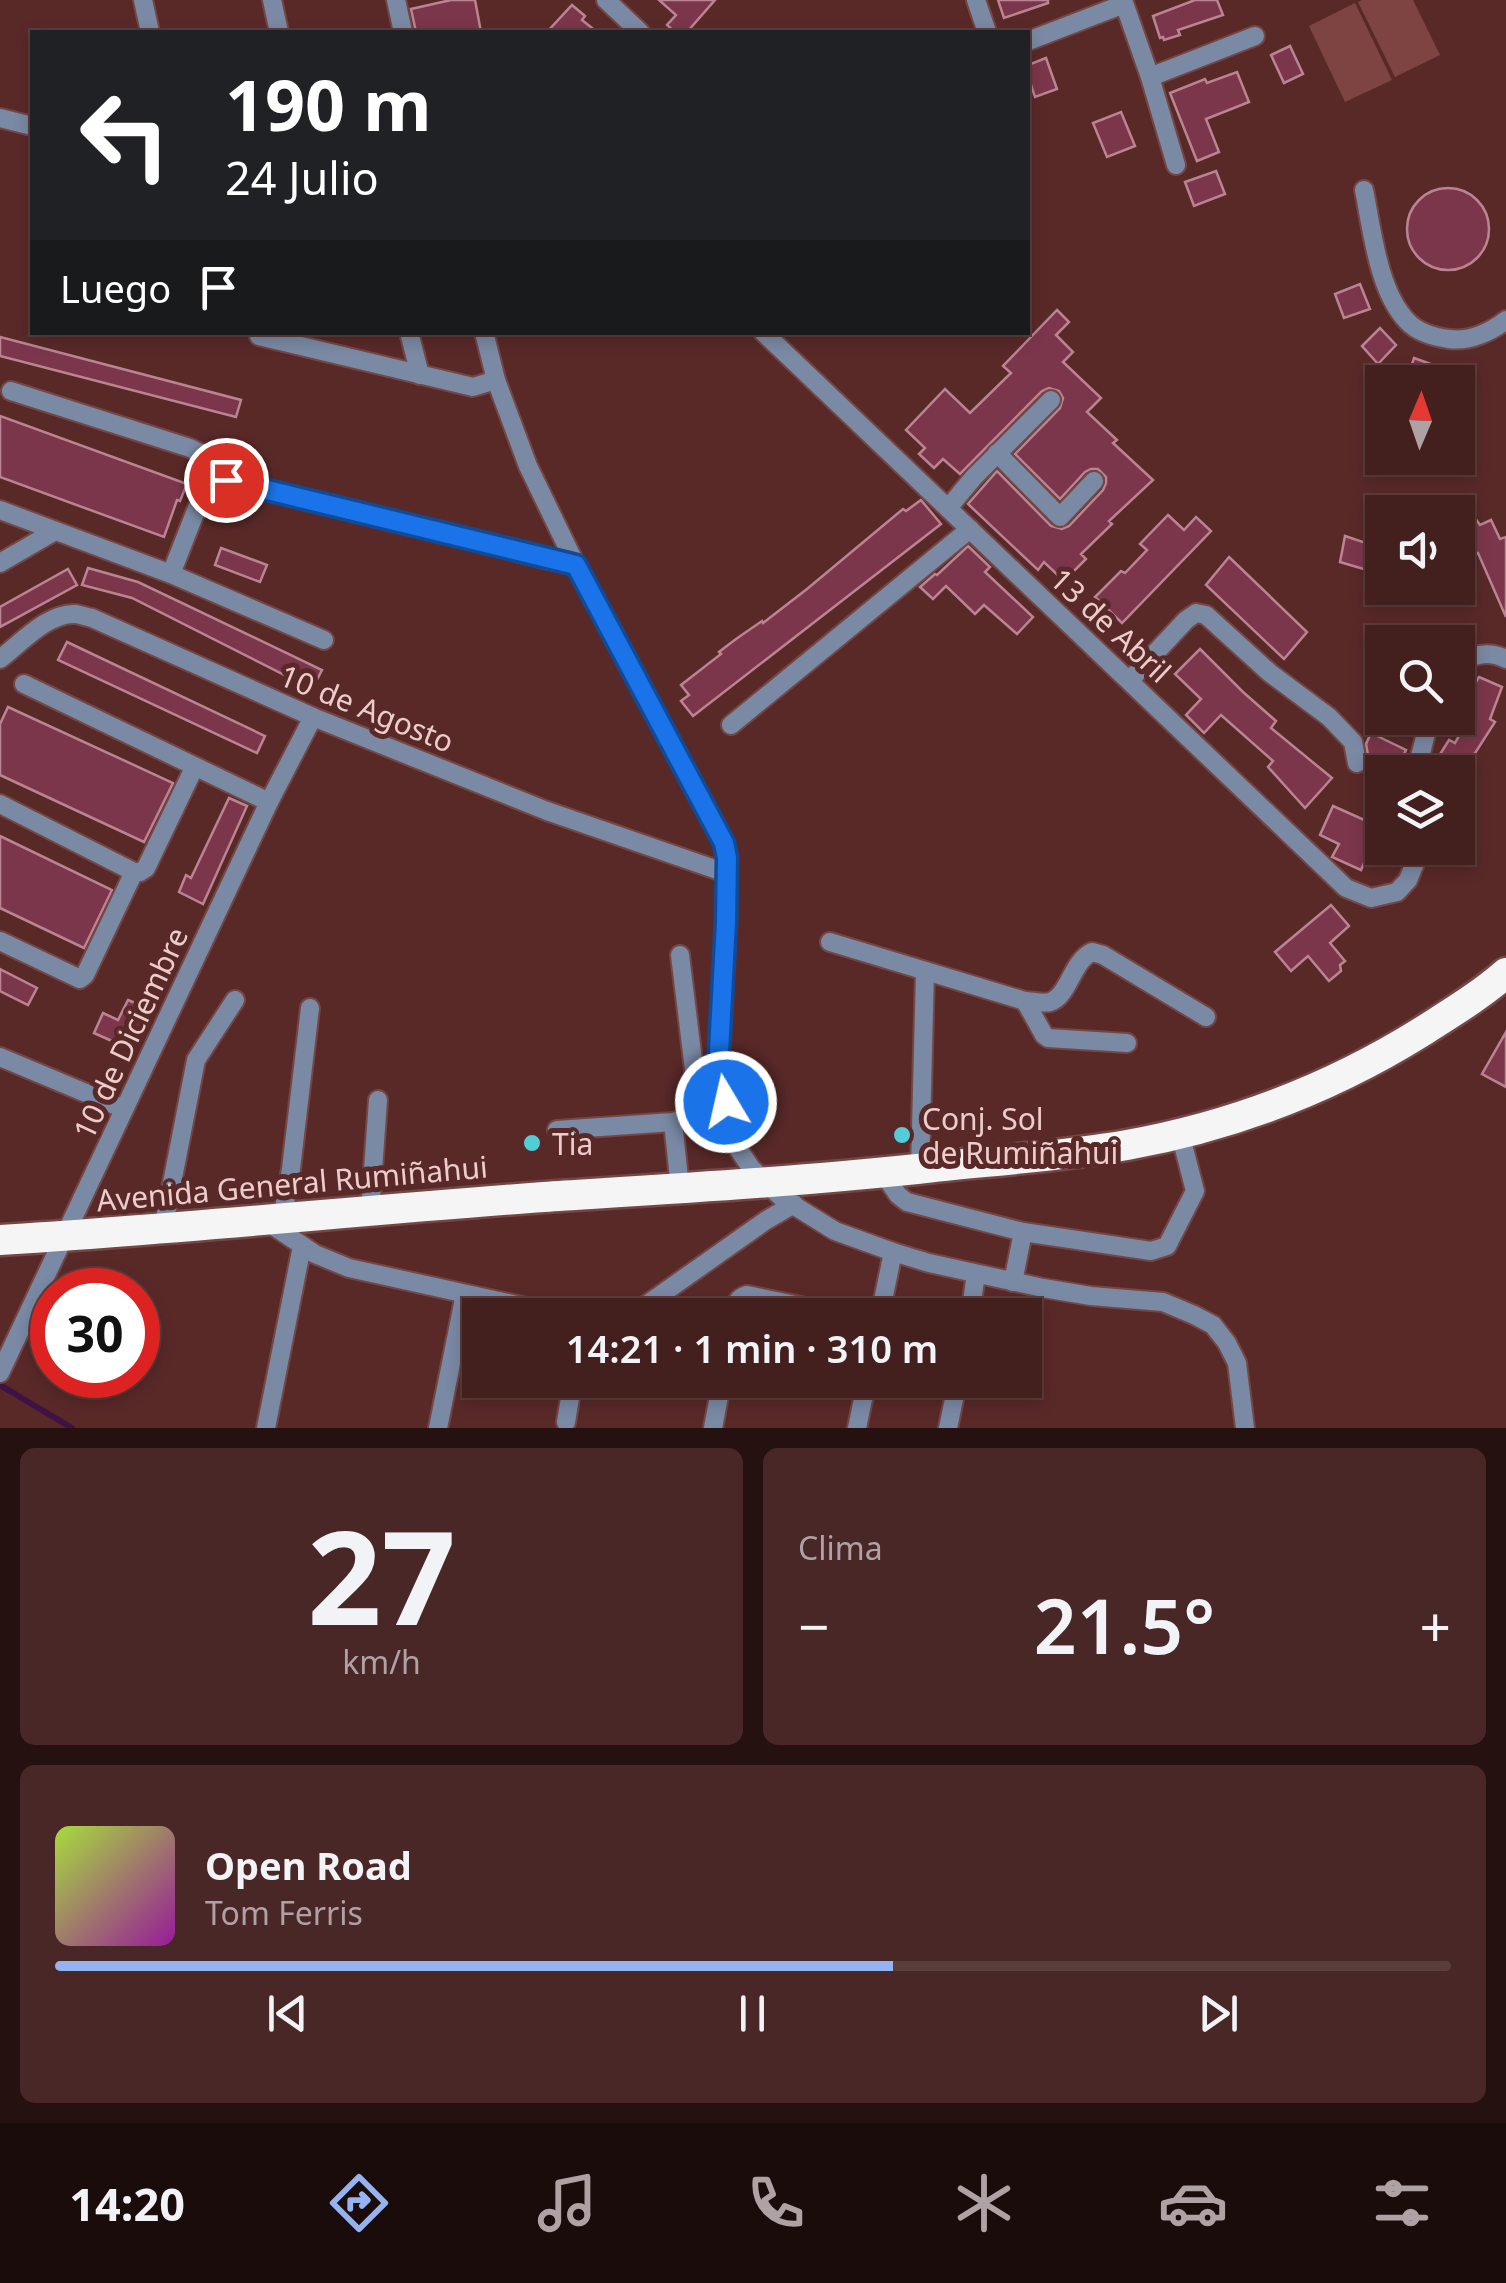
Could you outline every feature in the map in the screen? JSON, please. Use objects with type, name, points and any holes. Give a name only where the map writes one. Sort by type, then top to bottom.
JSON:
[{"type":"highway","name":"Avenida General Rumiñahui","points":[[0,1240],[883,1173],[1131,1144],[1252,1114],[1322,1087],[1388,1053],[1454,1012],[1506,973]]},
{"type":"street","points":[[144,0],[150,30]]},
{"type":"street","points":[[272,0],[279,30]]},
{"type":"street","points":[[396,0],[403,30]]},
{"type":"street","points":[[606,0],[638,30]]},
{"type":"street","points":[[976,0],[986,30]]},
{"type":"street","points":[[1030,40],[1124,2],[1176,165]]},
{"type":"street","points":[[1150,77],[1255,36]]},
{"type":"street","points":[[0,118],[30,126]]},
{"type":"street","points":[[1364,190],[1389,296],[1408,323],[1432,336],[1457,340],[1496,328],[1506,320]]},
{"type":"street","points":[[410,335],[420,374]]},
{"type":"street","points":[[485,335],[496,380],[528,466],[576,565],[724,843],[727,858],[718,1070],[740,1150],[751,1168],[782,1198],[836,1230],[928,1264],[1091,1296],[1180,1307],[1213,1325],[1227,1343],[1237,1363],[1245,1428]]},
{"type":"street","name":"13 de Abril","points":[[766,335],[1346,888],[1372,898],[1396,892],[1408,880],[1413,865]]},
{"type":"street","points":[[259,336],[293,339],[473,386],[496,380]]},
{"type":"street","points":[[11,390],[190,448],[202,454],[226,480],[576,565]]},
{"type":"street","points":[[948,508],[1050,400]]},
{"type":"street","points":[[997,453],[1060,517],[1094,481]]},
{"type":"street","points":[[171,574],[197,508],[226,480]]},
{"type":"street","points":[[0,510],[171,574],[324,640]]},
{"type":"street","points":[[731,725],[970,529]]},
{"type":"street","points":[[0,563],[55,532]]},
{"type":"street","points":[[1130,680],[1186,620],[1196,613],[1206,616],[1270,673],[1329,717],[1353,742],[1357,763]]},
{"type":"street","name":"10 de Agosto","points":[[0,660],[58,617],[73,614],[108,624],[313,718],[546,810],[726,874]]},
{"type":"street","points":[[1475,655],[1494,653],[1506,659]]},
{"type":"street","points":[[24,684],[269,802]]},
{"type":"street","name":"10 de Diciembre","points":[[1,1370],[269,802],[313,718]]},
{"type":"street","points":[[0,804],[140,872],[146,868],[194,768]]},
{"type":"street","points":[[0,941],[80,979],[86,975],[134,872]]},
{"type":"street","points":[[830,942],[1024,1001],[1050,1002],[1061,993],[1081,959],[1092,952],[1188,1004],[1206,1018]]},
{"type":"street","points":[[557,1130],[674,1122],[690,1117],[698,1102],[680,955]]},
{"type":"street","points":[[920,1168],[925,971]]},
{"type":"street","points":[[162,1229],[196,1060],[234,1000]]},
{"type":"street","points":[[1024,1001],[1048,1038],[1127,1043]]},
{"type":"street","points":[[310,1008],[291,1169],[274,1220],[314,1254],[349,1268],[483,1298]]},
{"type":"street","points":[[0,1056],[124,1110]]},
{"type":"street","points":[[370,1212],[378,1100]]},
{"type":"street","points":[[674,1122],[680,1188]]},
{"type":"street","points":[[883,1173],[907,1202],[1024,1232],[1150,1251],[1167,1246],[1195,1191],[1180,1132]]},
{"type":"street","points":[[656,1298],[794,1204]]},
{"type":"street","points":[[1013,1282],[1024,1232]]},
{"type":"street","points":[[266,1428],[302,1246]]},
{"type":"street","points":[[884,1298],[893,1252]]},
{"type":"street","points":[[972,1298],[976,1274]]},
{"type":"street","points":[[438,1428],[465,1294]]},
{"type":"street","points":[[566,1422],[570,1398]]},
{"type":"street","points":[[712,1428],[718,1398]]},
{"type":"street","points":[[857,1428],[863,1398]]},
{"type":"street","points":[[948,1428],[954,1398]]},
{"type":"shaded area","points":[[1413,0],[1440,55],[1395,77],[1358,2]]},
{"type":"shaded area","points":[[1355,3],[1392,80],[1345,102],[1309,26]]},
{"type":"building","points":[[451,0],[475,0],[481,30],[416,30],[411,9]]},
{"type":"building","points":[[659,0],[715,0],[689,30],[673,30],[667,25],[676,15]]},
{"type":"building","points":[[998,0],[1048,0],[1048,3],[1004,18]]},
{"type":"building","points":[[1195,0],[1217,0],[1223,15],[1178,30],[1180,35],[1160,38],[1153,16]]},
{"type":"building","points":[[572,5],[594,30],[549,30]]},
{"type":"building","points":[[1290,46],[1303,74],[1284,83],[1271,55]]},
{"type":"building","points":[[1046,58],[1057,89],[1035,97],[1030,64]]},
{"type":"building","points":[[1237,72],[1249,102],[1206,119],[1219,152],[1197,161],[1170,93]]},
{"type":"building","points":[[1121,112],[1135,146],[1107,157],[1093,123]]},
{"type":"building","points":[[1216,171],[1225,194],[1194,206],[1185,182]]},
{"type":"building","points":[[1448,188],[1464,191],[1477,200],[1486,213],[1486,245],[1477,258],[1464,267],[1448,270],[1432,267],[1419,258],[1410,245],[1407,229],[1410,213],[1419,200],[1432,191]]},
{"type":"building","points":[[1360,284],[1370,309],[1344,318],[1335,294]]},
{"type":"building","points":[[1057,310],[1069,322],[1056,335],[1073,352],[1063,362],[1101,398],[1087,412],[1153,480],[1109,521],[1112,524],[1081,554],[1086,559],[1064,581],[1044,562],[1038,570],[968,504],[997,471],[1051,526],[1062,529],[1103,490],[1106,477],[1098,469],[1091,469],[1060,499],[1015,454],[1060,408],[1063,398],[1059,391],[1042,391],[960,474],[943,459],[934,468],[919,454],[925,448],[906,430],[945,389],[970,413],[1011,373],[1003,366]]},
{"type":"building","points":[[1380,328],[1396,345],[1378,364],[1362,346]]},
{"type":"building","points":[[0,337],[241,400],[236,417],[0,356]]},
{"type":"building","points":[[1414,358],[1433,365],[1412,365]]},
{"type":"building","points":[[0,416],[187,484],[164,537],[0,477]]},
{"type":"building","points":[[921,500],[941,524],[693,716],[681,701],[689,695],[681,685],[736,639],[807,589],[903,509],[906,511]]},
{"type":"building","points":[[1168,515],[1184,530],[1196,517],[1211,531],[1122,623],[1095,597],[1147,550],[1140,544]]},
{"type":"building","points":[[1475,518],[1480,525],[1491,520],[1500,539],[1506,537],[1506,617],[1478,553],[1475,554]]},
{"type":"building","points":[[1345,536],[1365,543],[1365,569],[1340,562]]},
{"type":"building","points":[[968,546],[990,567],[985,572],[1033,617],[1017,634],[984,605],[975,614],[946,586],[933,599],[920,587]]},
{"type":"building","points":[[221,548],[267,565],[260,582],[215,565]]},
{"type":"building","points":[[1229,557],[1307,632],[1284,659],[1206,585]]},
{"type":"building","points":[[88,568],[138,582],[322,670],[312,689],[132,598],[82,585]]},
{"type":"building","points":[[68,569],[77,585],[0,627],[0,607]]},
{"type":"building","points":[[67,642],[265,736],[257,753],[58,660]]},
{"type":"building","points":[[1200,649],[1276,721],[1271,728],[1332,778],[1305,808],[1268,767],[1273,761],[1221,715],[1204,733],[1186,715],[1201,699],[1175,674]]},
{"type":"building","points":[[1479,677],[1502,687],[1490,719],[1495,722],[1474,755],[1440,755],[1449,740],[1455,743],[1459,735],[1475,735],[1475,684]]},
{"type":"building","points":[[8,707],[173,783],[144,842],[0,775],[0,724]]},
{"type":"building","points":[[1370,735],[1375,735],[1406,750],[1404,755],[1368,755],[1366,744]]},
{"type":"building","points":[[229,798],[247,806],[203,904],[179,892],[186,875],[191,878]]},
{"type":"building","points":[[1333,806],[1365,820],[1365,861],[1361,870],[1332,857],[1339,844],[1320,835]]},
{"type":"building","points":[[0,836],[112,890],[84,948],[0,908]]},
{"type":"building","points":[[1331,905],[1349,926],[1330,943],[1345,961],[1340,965],[1341,971],[1329,981],[1308,956],[1291,971],[1275,952]]},
{"type":"building","points":[[0,969],[37,988],[28,1005],[0,991]]},
{"type":"building","points":[[128,1000],[151,1010],[132,1050],[94,1033],[103,1013],[118,1020]]},
{"type":"building","points":[[1506,1032],[1506,1087],[1482,1074]]},
{"type":"waterway","points":[[0,1385],[72,1428]]},
{"type":"place","name":"Conj. Sol de Rumiñahui","points":[[902,1135]]},
{"type":"place","name":"Tia","points":[[532,1143]]},
{"type":"route","points":[[226,480],[576,565],[724,843],[726,922],[718,1070],[726,1102]]}]
